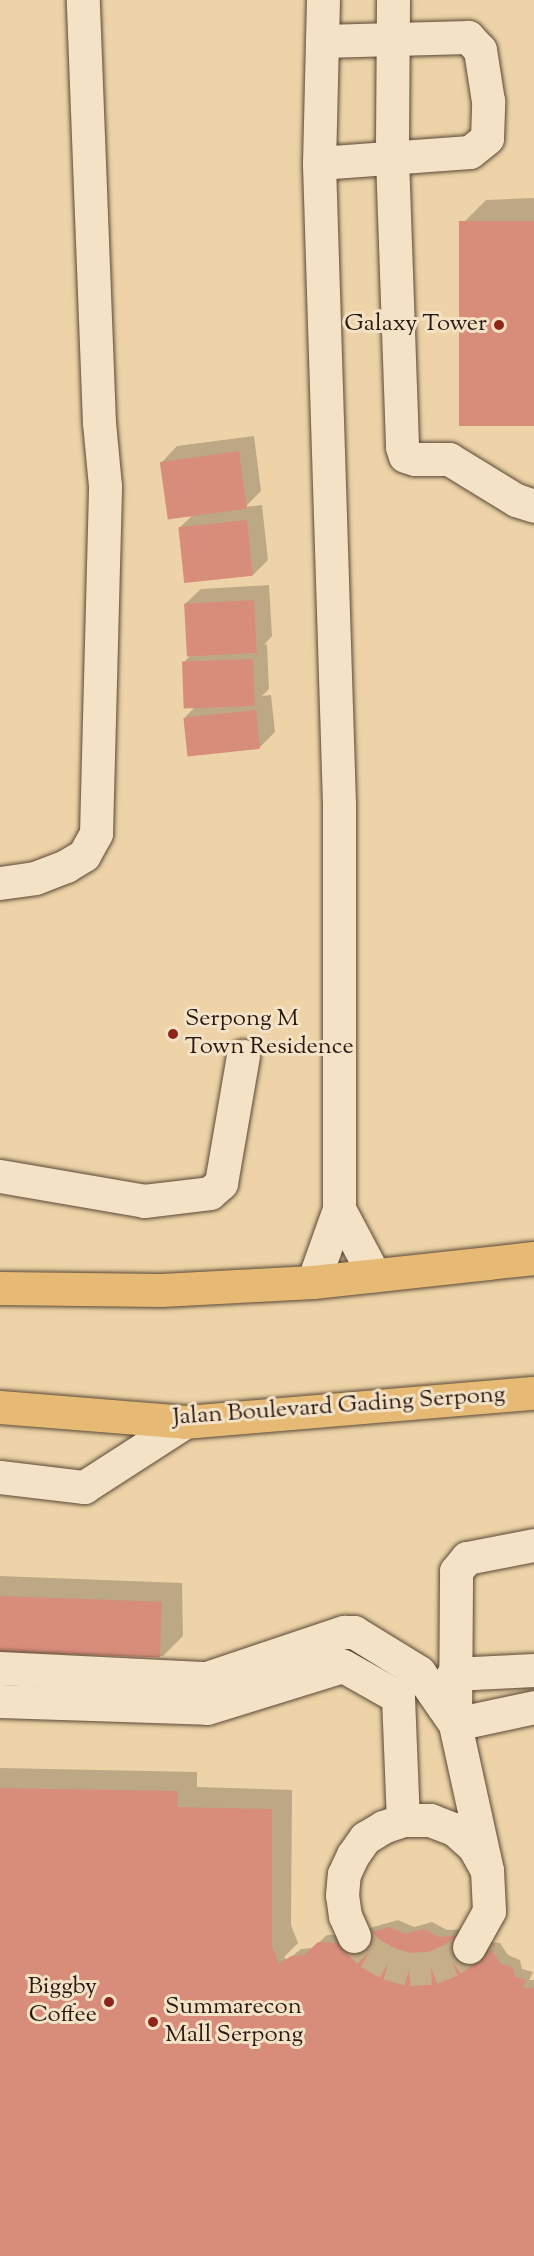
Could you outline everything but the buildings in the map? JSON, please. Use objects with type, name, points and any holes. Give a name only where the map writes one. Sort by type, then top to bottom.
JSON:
[{"type":"main road","points":[[1,1289],[161,1290],[314,1282],[534,1258]]},
{"type":"main road","name":"Jalan Boulevard Gading Serpong","points":[[7,1404],[185,1422],[534,1393]]},
{"type":"street","points":[[0,882],[35,878],[66,866],[84,855],[96,833],[105,486],[99,423],[83,0]]},
{"type":"street","points":[[314,1282],[339,1209],[339,804],[319,163],[323,0]]},
{"type":"street","points":[[393,0],[392,158],[405,456],[449,459],[516,500],[534,506]]},
{"type":"street","points":[[319,163],[470,152],[487,138],[488,101],[480,50],[468,37],[322,41]]},
{"type":"street","points":[[1,1181],[144,1201],[210,1193],[221,1183],[243,1056]]},
{"type":"street","points":[[339,1209],[374,1275]]},
{"type":"street","points":[[0,1477],[84,1487],[185,1422]]},
{"type":"street","points":[[469,1947],[489,1911],[491,1890],[455,1724],[453,1674],[456,1571],[460,1563],[467,1558],[534,1545]]},
{"type":"street","points":[[0,1668],[207,1693],[344,1632],[354,1632],[419,1672],[455,1724]]},
{"type":"street","points":[[0,1701],[207,1693],[336,1666],[394,1692],[400,1704],[403,1820]]},
{"type":"street","points":[[453,1674],[534,1670]]},
{"type":"street","points":[[455,1724],[534,1707]]},
{"type":"street","points":[[354,1936],[345,1916],[344,1874],[366,1838],[403,1820],[430,1820],[454,1829],[474,1847],[487,1870]]},
{"type":"tunnel","points":[[354,1936],[369,1952],[388,1963],[409,1969],[431,1968],[451,1960],[469,1947]]},
{"type":"place","name":"Galaxy Tower","points":[[499,325]]},
{"type":"place","name":"Serpong M Town Residence","points":[[173,1034]]},
{"type":"place","name":"Biggby Coffee","points":[[109,2002]]},
{"type":"place","name":"Summarecon Mall Serpong","points":[[153,2022]]}]
